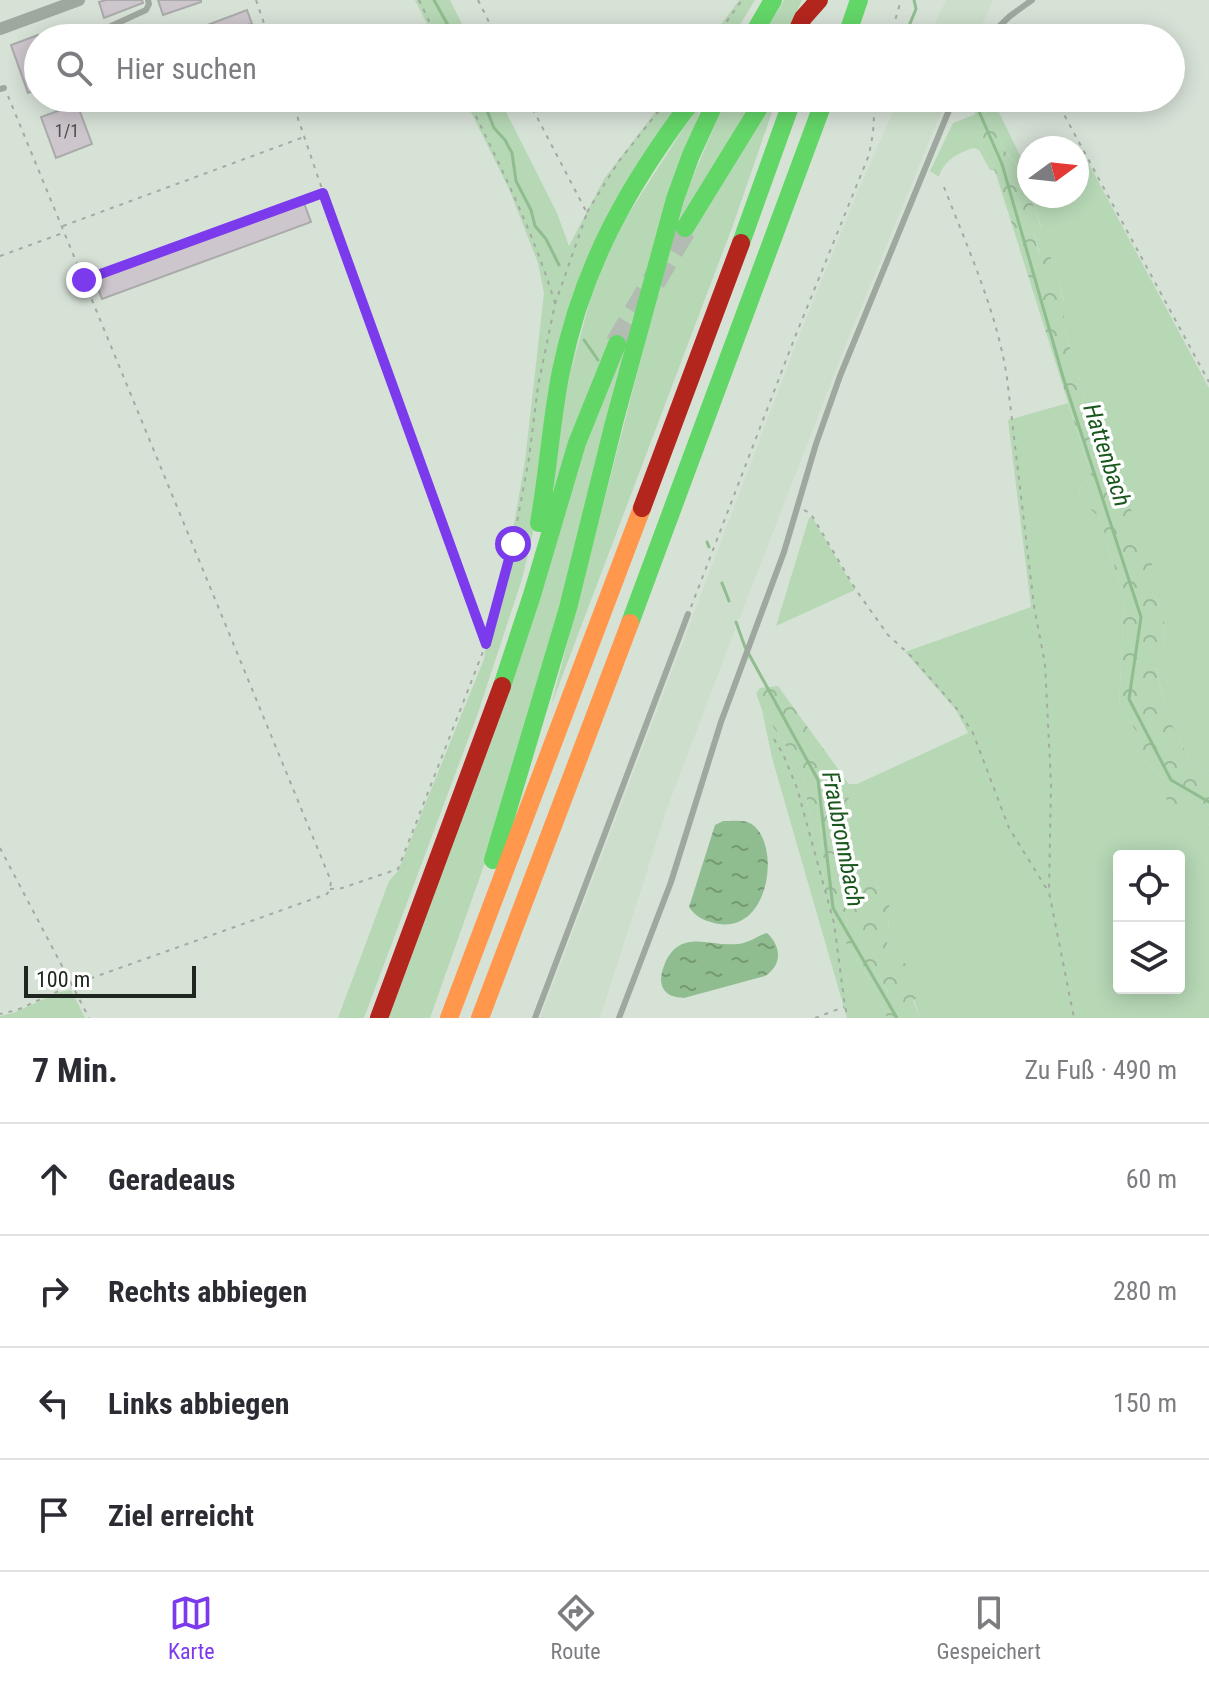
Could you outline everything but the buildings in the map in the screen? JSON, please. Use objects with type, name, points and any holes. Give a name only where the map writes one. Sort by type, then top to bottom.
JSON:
[{"type":"highway","points":[[800,24],[819,0]]},
{"type":"highway","points":[[817,24],[825,0]]},
{"type":"highway","points":[[851,24],[859,0]]},
{"type":"highway","points":[[752,24],[769,7]]},
{"type":"highway","points":[[532,595],[532,554],[543,502],[560,373],[573,318],[594,256],[626,195],[683,112]]},
{"type":"highway","points":[[495,895],[493,859],[568,608],[662,244],[691,155],[711,112]]},
{"type":"highway","points":[[685,228],[756,112]]},
{"type":"highway","points":[[449,1018],[721,300],[788,112]]},
{"type":"highway","points":[[480,1018],[820,112]]},
{"type":"highway","points":[[379,1018],[470,776],[532,595],[577,443],[617,344]]},
{"type":"street","points":[[0,29],[79,0]]},
{"type":"lane","points":[[116,24],[146,10],[148,0]]},
{"type":"lane","points":[[1002,24],[1032,0]]},
{"type":"lane","points":[[619,1018],[671,882],[716,736],[784,552],[840,376],[949,112]]},
{"type":"lane","points":[[535,1018],[688,614]]},
{"type":"path","points":[[256,0],[264,24]]},
{"type":"path","points":[[419,0],[430,24]]},
{"type":"path","points":[[478,0],[490,24]]},
{"type":"path","points":[[725,24],[742,0]]},
{"type":"path","points":[[894,24],[901,0]]},
{"type":"path","points":[[1010,16],[1014,24]]},
{"type":"path","points":[[0,1014],[17,1010],[72,985],[327,894],[331,881],[62,227],[2,89]]},
{"type":"path","points":[[296,112],[486,644]]},
{"type":"path","points":[[474,112],[511,187],[543,264],[555,304]]},
{"type":"path","points":[[534,112],[587,213]]},
{"type":"path","points":[[330,889],[342,888],[398,869],[486,644],[513,544],[538,386],[555,304],[587,213],[619,161],[658,112]]},
{"type":"path","points":[[688,614],[869,155],[874,112]]},
{"type":"path","points":[[1063,112],[1209,382]]},
{"type":"path","points":[[62,227],[305,136]]},
{"type":"path","points":[[944,187],[989,305],[1004,358],[1034,606],[1045,664],[1051,783],[1049,892],[1074,1018]]},
{"type":"path","points":[[84,280],[323,193]]},
{"type":"path","points":[[0,256],[64,232]]},
{"type":"path","points":[[811,514],[856,590],[888,635],[911,656],[957,709],[973,733],[1009,828],[1049,892]]},
{"type":"path","points":[[774,739],[797,788],[834,923],[848,1018]]},
{"type":"path","points":[[0,848],[89,1018]]},
{"type":"path","points":[[815,1018],[845,1007]]},
{"type":"shaded area","points":[[946,0],[993,0],[982,24],[935,24]]},
{"type":"shaded area","points":[[893,112],[941,112],[845,347],[739,620],[737,618],[667,809],[600,1018],[540,1018],[796,344]]},
{"type":"green space","points":[[415,0],[450,0],[462,24],[427,24]]},
{"type":"green space","points":[[739,0],[755,0],[740,24],[721,24]]},
{"type":"green space","points":[[784,0],[802,0],[791,24],[769,24]]},
{"type":"green space","points":[[471,112],[506,112],[557,213],[569,246],[604,179],[655,112],[677,112],[608,214],[522,579],[478,713],[364,1018],[338,1018],[389,881],[398,871],[484,659],[488,630],[511,541],[525,461],[544,293],[538,263],[509,189]]},
{"type":"green space","points":[[694,112],[699,112],[505,806],[430,1018],[386,1018],[553,501],[558,420],[602,255]]},
{"type":"green space","points":[[720,112],[772,112],[733,225],[551,706],[680,208]]},
{"type":"green space","points":[[975,112],[984,112],[1003,148],[1017,166],[1017,208],[1034,208],[1041,228],[1033,231],[1039,253],[1049,252],[1064,301],[1064,328],[1097,436],[1108,449],[1157,578],[1149,587],[1164,614],[1165,651],[1156,668],[1167,715],[1192,764],[1209,771],[1209,825],[1196,803],[1170,805],[1160,788],[1163,778],[1144,760],[1133,737],[1138,733],[1119,709],[1124,599],[1100,518],[1080,499],[1079,489],[1091,475],[995,171],[981,146],[983,133]]},
{"type":"green space","points":[[984,112],[999,112],[1017,149],[1017,166],[1003,148]]},
{"type":"green space","points":[[976,114],[983,133],[981,146],[995,171],[990,170],[979,150],[974,148],[952,158],[939,177],[930,171],[953,123]]},
{"type":"green space","points":[[1089,164],[1209,388],[1209,771],[1192,764],[1167,715],[1156,667],[1165,651],[1164,614],[1149,587],[1108,449],[1097,436],[1064,328],[1064,300],[1049,253],[1040,254],[1033,230],[1041,227],[1034,208],[1089,208]]},
{"type":"green space","points":[[1068,403],[1091,475],[1079,489],[1080,499],[1100,518],[1124,599],[1119,709],[1139,734],[1144,760],[1196,803],[1209,825],[1209,1018],[920,1018],[902,963],[887,947],[890,900],[866,872],[848,836],[849,784],[857,784],[968,733],[956,710],[905,652],[1031,607],[1008,420]]},
{"type":"green space","points":[[812,517],[855,590],[776,626],[809,518]]},
{"type":"green space","points":[[778,686],[849,784],[848,836],[866,872],[890,900],[887,947],[902,963],[912,964],[919,997],[913,1000],[920,1018],[887,1018],[881,1004],[888,992],[879,975],[869,979],[842,936],[848,921],[837,902],[825,895],[820,823],[809,813],[803,772],[762,710],[756,693],[760,688]]},
{"type":"green space","points":[[762,710],[803,772],[809,813],[820,823],[825,895],[837,902],[848,921],[842,936],[869,979],[879,975],[888,993],[881,1004],[887,1018],[847,1018],[772,758]]},
{"type":"green space","points":[[71,990],[85,1018],[0,1018],[60,992]]},
{"type":"water","points":[[723,821],[743,821],[753,825],[762,836],[767,852],[765,888],[758,904],[747,917],[732,924],[706,921],[689,907],[715,825]]},
{"type":"water","points":[[767,933],[775,944],[778,956],[775,967],[765,976],[684,998],[674,997],[663,988],[661,979],[665,963],[679,946],[687,942],[738,944]]},
{"type":"waterway","points":[[434,0],[447,24]]},
{"type":"waterway","name":"Hattenbach","points":[[910,24],[916,9],[914,0]]},
{"type":"waterway","points":[[488,112],[494,128],[512,153],[516,181],[531,210],[535,226],[546,239],[559,265]]},
{"type":"waterway","name":"Hattenbach","points":[[979,112],[1002,164],[1063,377],[1141,617],[1129,699],[1171,780],[1209,802]]},
{"type":"waterway","points":[[584,340],[598,360]]},
{"type":"waterway","name":"Fraubronnbach","points":[[707,542],[709,547]]},
{"type":"waterway","name":"Fraubronnbach","points":[[722,583],[729,601]]},
{"type":"waterway","name":"Fraubronnbach","points":[[736,622],[745,647],[818,780],[833,908],[897,1018]]},
{"type":"tunnel","points":[[617,344],[685,228]]},
{"type":"traffic: fast","points":[[759,24],[773,0]]},
{"type":"traffic: fast","points":[[851,24],[859,0]]},
{"type":"traffic: fast","points":[[539,523],[561,371],[582,295],[629,194],[684,112]]},
{"type":"traffic: fast","points":[[493,860],[568,608],[675,199],[711,112]]},
{"type":"traffic: fast","points":[[685,228],[756,112]]},
{"type":"traffic: fast","points":[[741,243],[788,112]]},
{"type":"traffic: fast","points":[[630,623],[820,112]]},
{"type":"traffic: fast","points":[[502,686],[577,443],[617,344]]},
{"type":"traffic: slow","points":[[449,1018],[642,508]]},
{"type":"traffic: slow","points":[[480,1018],[630,623]]},
{"type":"traffic: jam","points":[[800,24],[819,0]]},
{"type":"traffic: jam","points":[[642,508],[741,243]]},
{"type":"traffic: jam","points":[[379,1018],[502,686]]},
{"type":"route","points":[[84,280],[323,193],[486,644],[513,544]]}]
